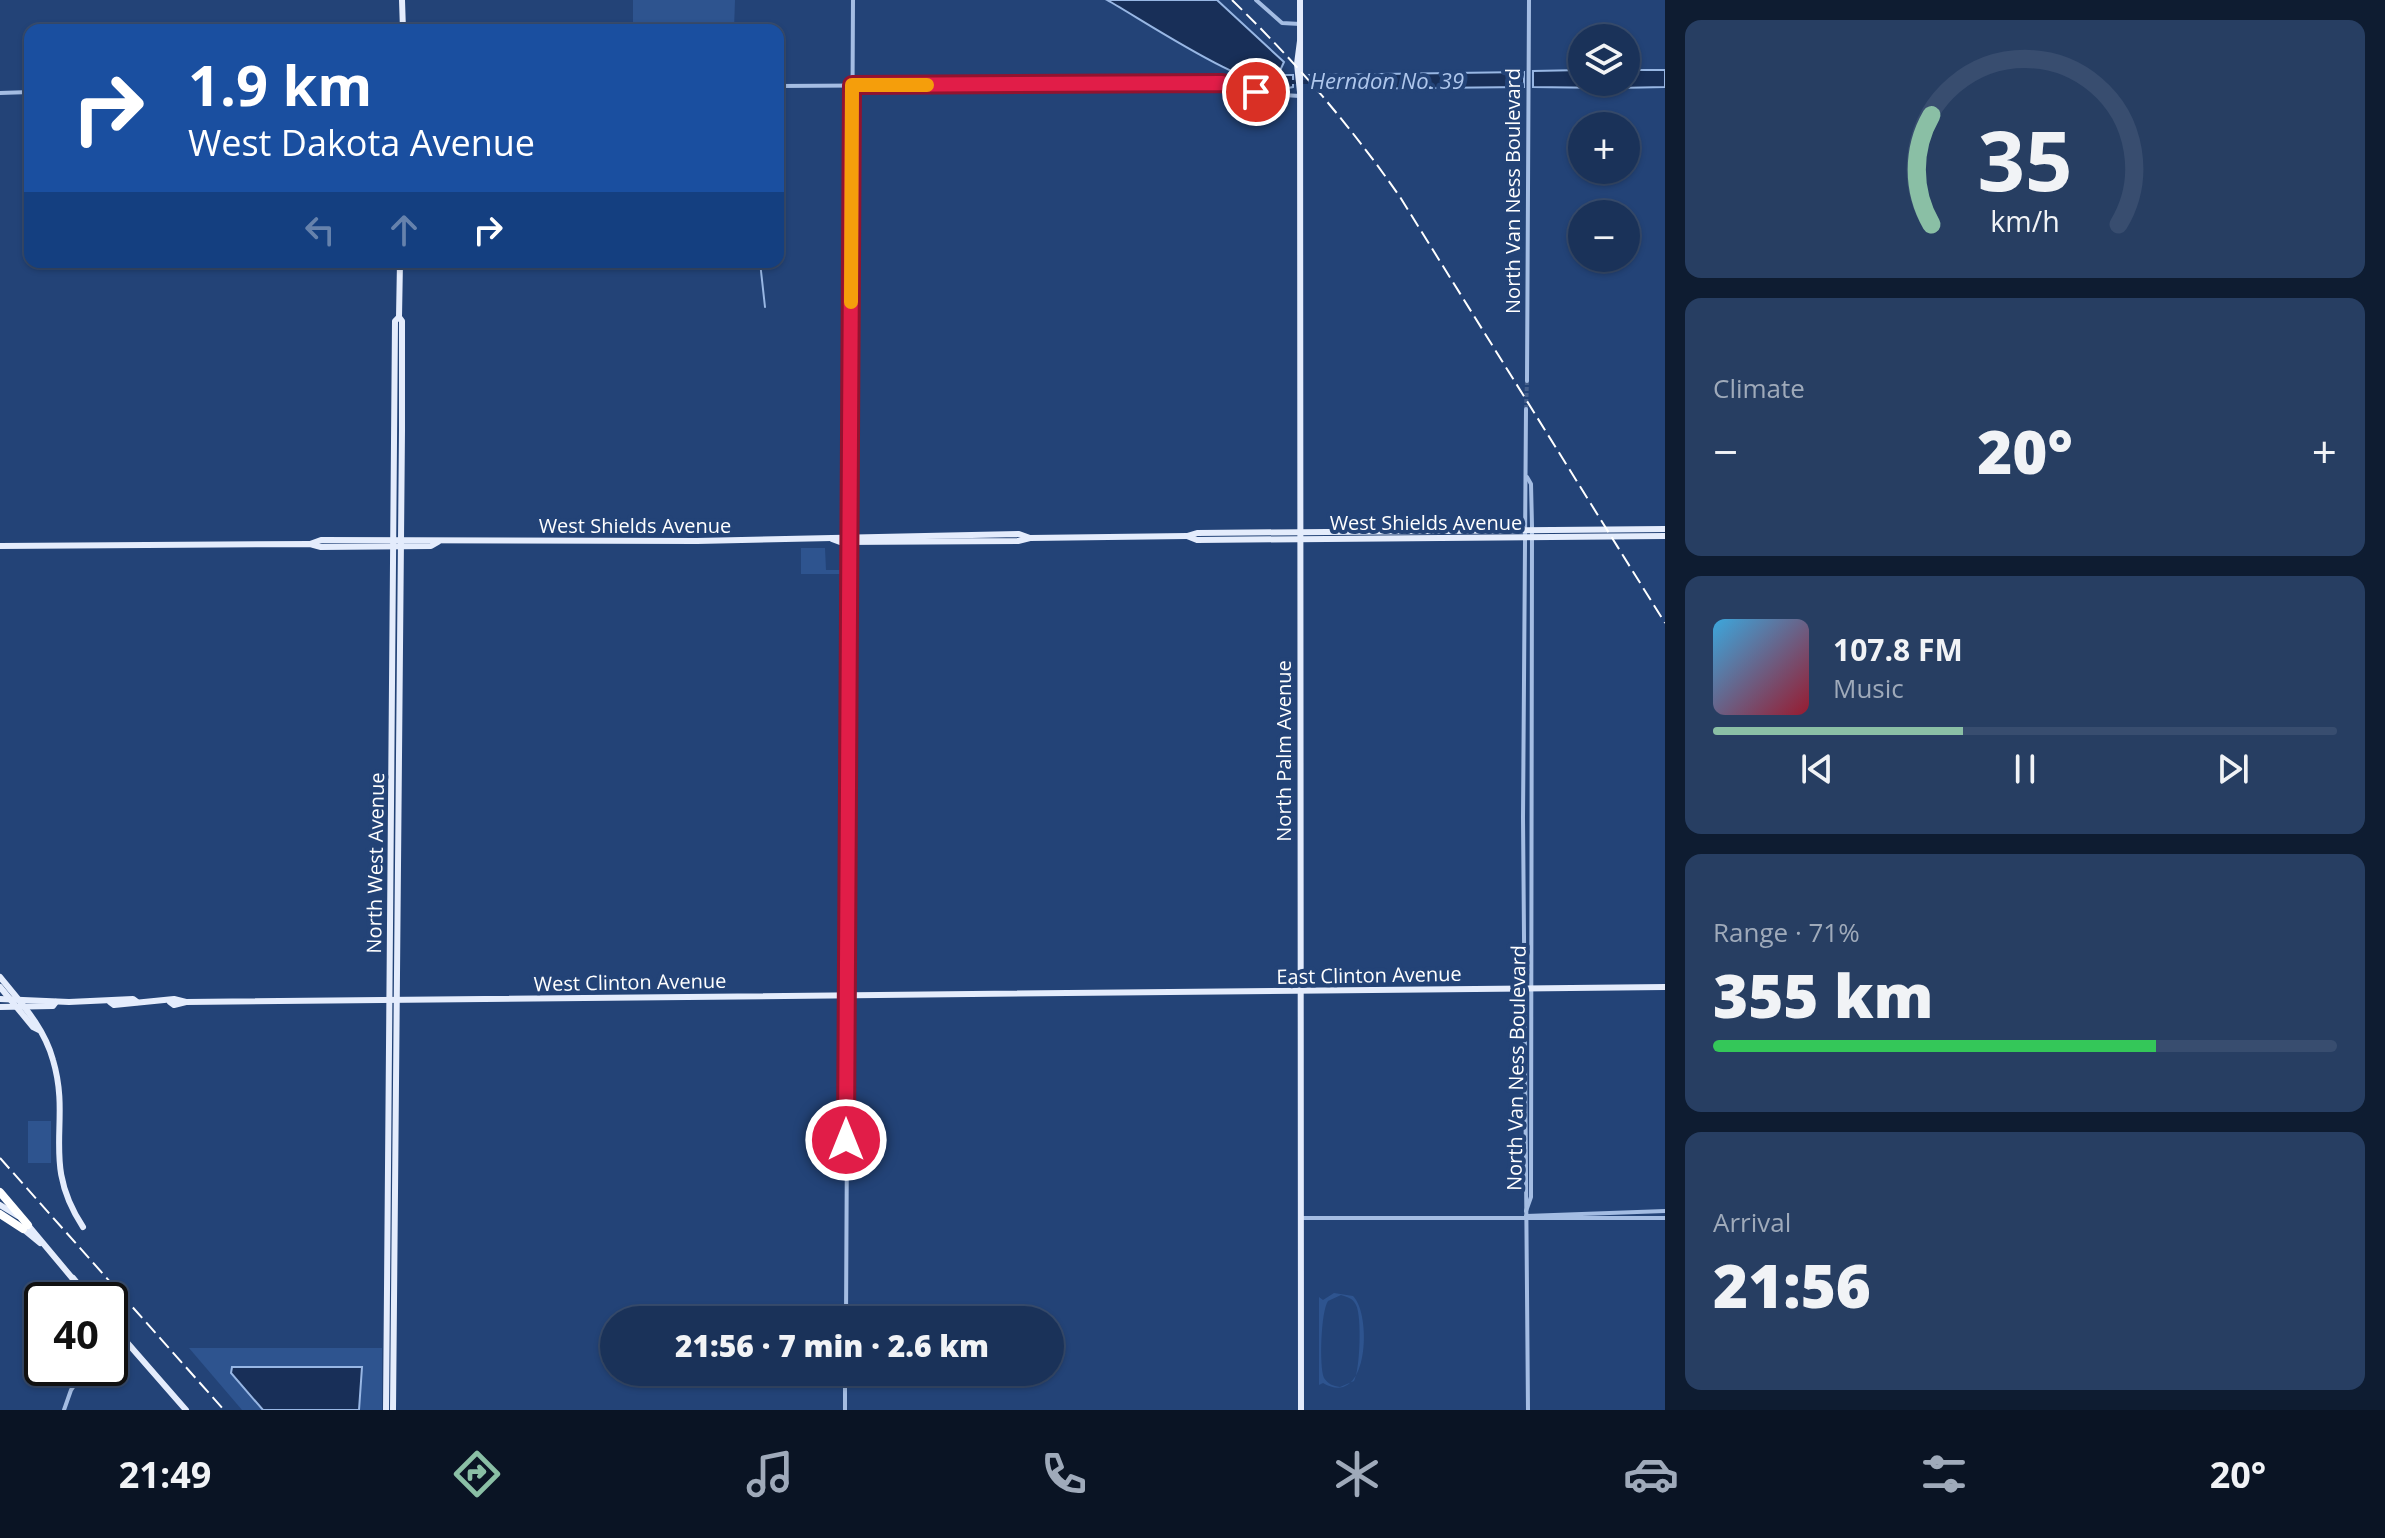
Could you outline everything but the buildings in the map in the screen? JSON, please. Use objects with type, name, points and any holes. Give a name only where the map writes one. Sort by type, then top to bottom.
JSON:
[{"type":"highway","points":[[0,1192],[26,1227]]},
{"type":"highway","points":[[0,1214],[26,1227]]},
{"type":"main road","points":[[402,0],[403,24]]},
{"type":"main road","name":"North Palm Avenue","points":[[1300,0],[1301,1410]]},
{"type":"main road","name":"North West Avenue","points":[[393,1410],[397,543],[402,321],[399,317],[400,268]]},
{"type":"main road","name":"West Shields Avenue","points":[[1528,534],[1665,529]]},
{"type":"main road","name":"West Shields Avenue","points":[[0,546],[310,544],[321,540],[431,546],[438,542],[849,539],[1019,534],[1030,538]]},
{"type":"main road","points":[[906,542],[934,535]]},
{"type":"main road","name":"West Shields Avenue","points":[[849,539],[906,542],[1187,536],[1197,540],[1299,535],[1665,536]]},
{"type":"main road","points":[[0,977],[39,1030],[56,1072],[61,1186],[83,1227]]},
{"type":"main road","points":[[0,987],[17,1002]]},
{"type":"main road","name":"East Clinton Avenue","points":[[1073,993],[1665,987]]},
{"type":"main road","name":"West Clinton Avenue","points":[[0,999],[17,1002],[110,1002],[133,999],[174,1005],[186,1002],[1073,993]]},
{"type":"main road","name":"West Clinton Avenue","points":[[0,1007],[17,1002]]},
{"type":"main road","name":"North West Avenue","points":[[386,1410],[394,1002]]},
{"type":"main road","points":[[0,1205],[26,1227],[76,1282]]},
{"type":"main road","points":[[128,1344],[186,1410]]},
{"type":"street","points":[[846,1306],[853,0]]},
{"type":"street","points":[[1256,0],[1282,23],[1300,24]]},
{"type":"street","name":"North Van Ness Boulevard","points":[[1527,381],[1529,0]]},
{"type":"street","points":[[784,86],[1222,83],[1266,94],[1300,91]]},
{"type":"street","points":[[0,93],[24,92]]},
{"type":"street","name":"North Van Ness Boulevard","points":[[1526,409],[1527,477],[1531,484],[1524,988],[1526,1214]]},
{"type":"street","name":"North Van Ness Boulevard","points":[[1526,1214],[1531,1197],[1532,988],[1528,534]]},
{"type":"street","points":[[1634,1215],[1665,1211]]},
{"type":"street","points":[[1526,1214],[1528,1410]]},
{"type":"street","points":[[1302,1218],[1526,1214],[1665,1218]]},
{"type":"street","points":[[64,1410],[73,1386]]},
{"type":"street","points":[[845,1386],[845,1410]]},
{"type":"shaded area","points":[[633,0],[735,0],[734,24],[633,24]]},
{"type":"shaded area","points":[[801,548],[825,548],[826,570],[843,570],[843,574],[801,574]]},
{"type":"shaded area","points":[[28,1121],[51,1121],[51,1163],[28,1163]]},
{"type":"shaded area","points":[[1334,1293],[1353,1296],[1363,1321],[1362,1356],[1356,1374],[1360,1331],[1356,1305],[1352,1299],[1341,1295],[1328,1301],[1322,1327],[1322,1372],[1333,1385],[1340,1387],[1350,1383],[1338,1388],[1323,1383],[1319,1385],[1319,1297],[1323,1300]]},
{"type":"shaded area","points":[[189,1348],[382,1348],[382,1410],[242,1410]]},
{"type":"water","points":[[1107,0],[1217,0],[1284,62],[1278,75],[1293,75],[1293,87],[1276,87],[1228,70]]},
{"type":"water","points":[[1568,70],[1568,87],[1533,87],[1533,71]]},
{"type":"water","points":[[1640,70],[1665,70],[1665,87],[1640,88]]},
{"type":"water","points":[[1524,72],[1524,87],[1330,89],[1321,87],[1310,75]]},
{"type":"water","points":[[232,1367],[362,1367],[359,1410],[263,1410],[231,1373]]},
{"type":"waterway","name":"Herndon No. 39","points":[[1288,82],[1320,82]]},
{"type":"waterway","points":[[784,175],[785,137]]},
{"type":"waterway","points":[[761,268],[765,307]]},
{"type":"tunnel","points":[[1526,409],[1527,381]]},
{"type":"railway","points":[[1232,0],[1321,94],[1400,197],[1665,623]]},
{"type":"railway","points":[[0,1158],[224,1410]]},
{"type":"slow traffic","points":[[851,302],[852,85],[927,85]]},
{"type":"route","points":[[846,1140],[852,85],[1222,83],[1256,92]]}]
